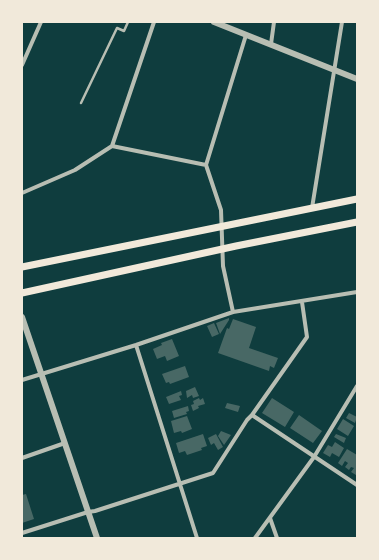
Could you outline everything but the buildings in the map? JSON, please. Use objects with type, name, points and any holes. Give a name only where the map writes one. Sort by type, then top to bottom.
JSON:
[{"type":"main road","points":[[22,267],[357,199]]},
{"type":"main road","points":[[22,293],[357,222]]},
{"type":"street","points":[[22,65],[41,22]]},
{"type":"street","points":[[22,193],[75,170],[112,146],[154,22]]},
{"type":"street","points":[[214,22],[357,79]]},
{"type":"street","points":[[270,44],[274,22]]},
{"type":"street","points":[[312,208],[342,22]]},
{"type":"street","points":[[233,312],[223,266],[221,210],[206,165],[246,35]]},
{"type":"street","points":[[112,146],[206,165]]},
{"type":"street","points":[[22,380],[136,345],[233,312],[357,292]]},
{"type":"street","points":[[22,533],[95,511],[213,472],[247,420],[307,337],[302,302]]},
{"type":"street","points":[[22,317],[97,538]]},
{"type":"street","points":[[136,345],[197,538]]},
{"type":"street","points":[[255,538],[314,457],[357,386]]},
{"type":"street","points":[[252,415],[357,485]]},
{"type":"street","points":[[22,458],[65,443]]},
{"type":"street","points":[[270,518],[277,538]]},
{"type":"lane","points":[[81,103],[117,28],[124,31],[128,22]]}]
